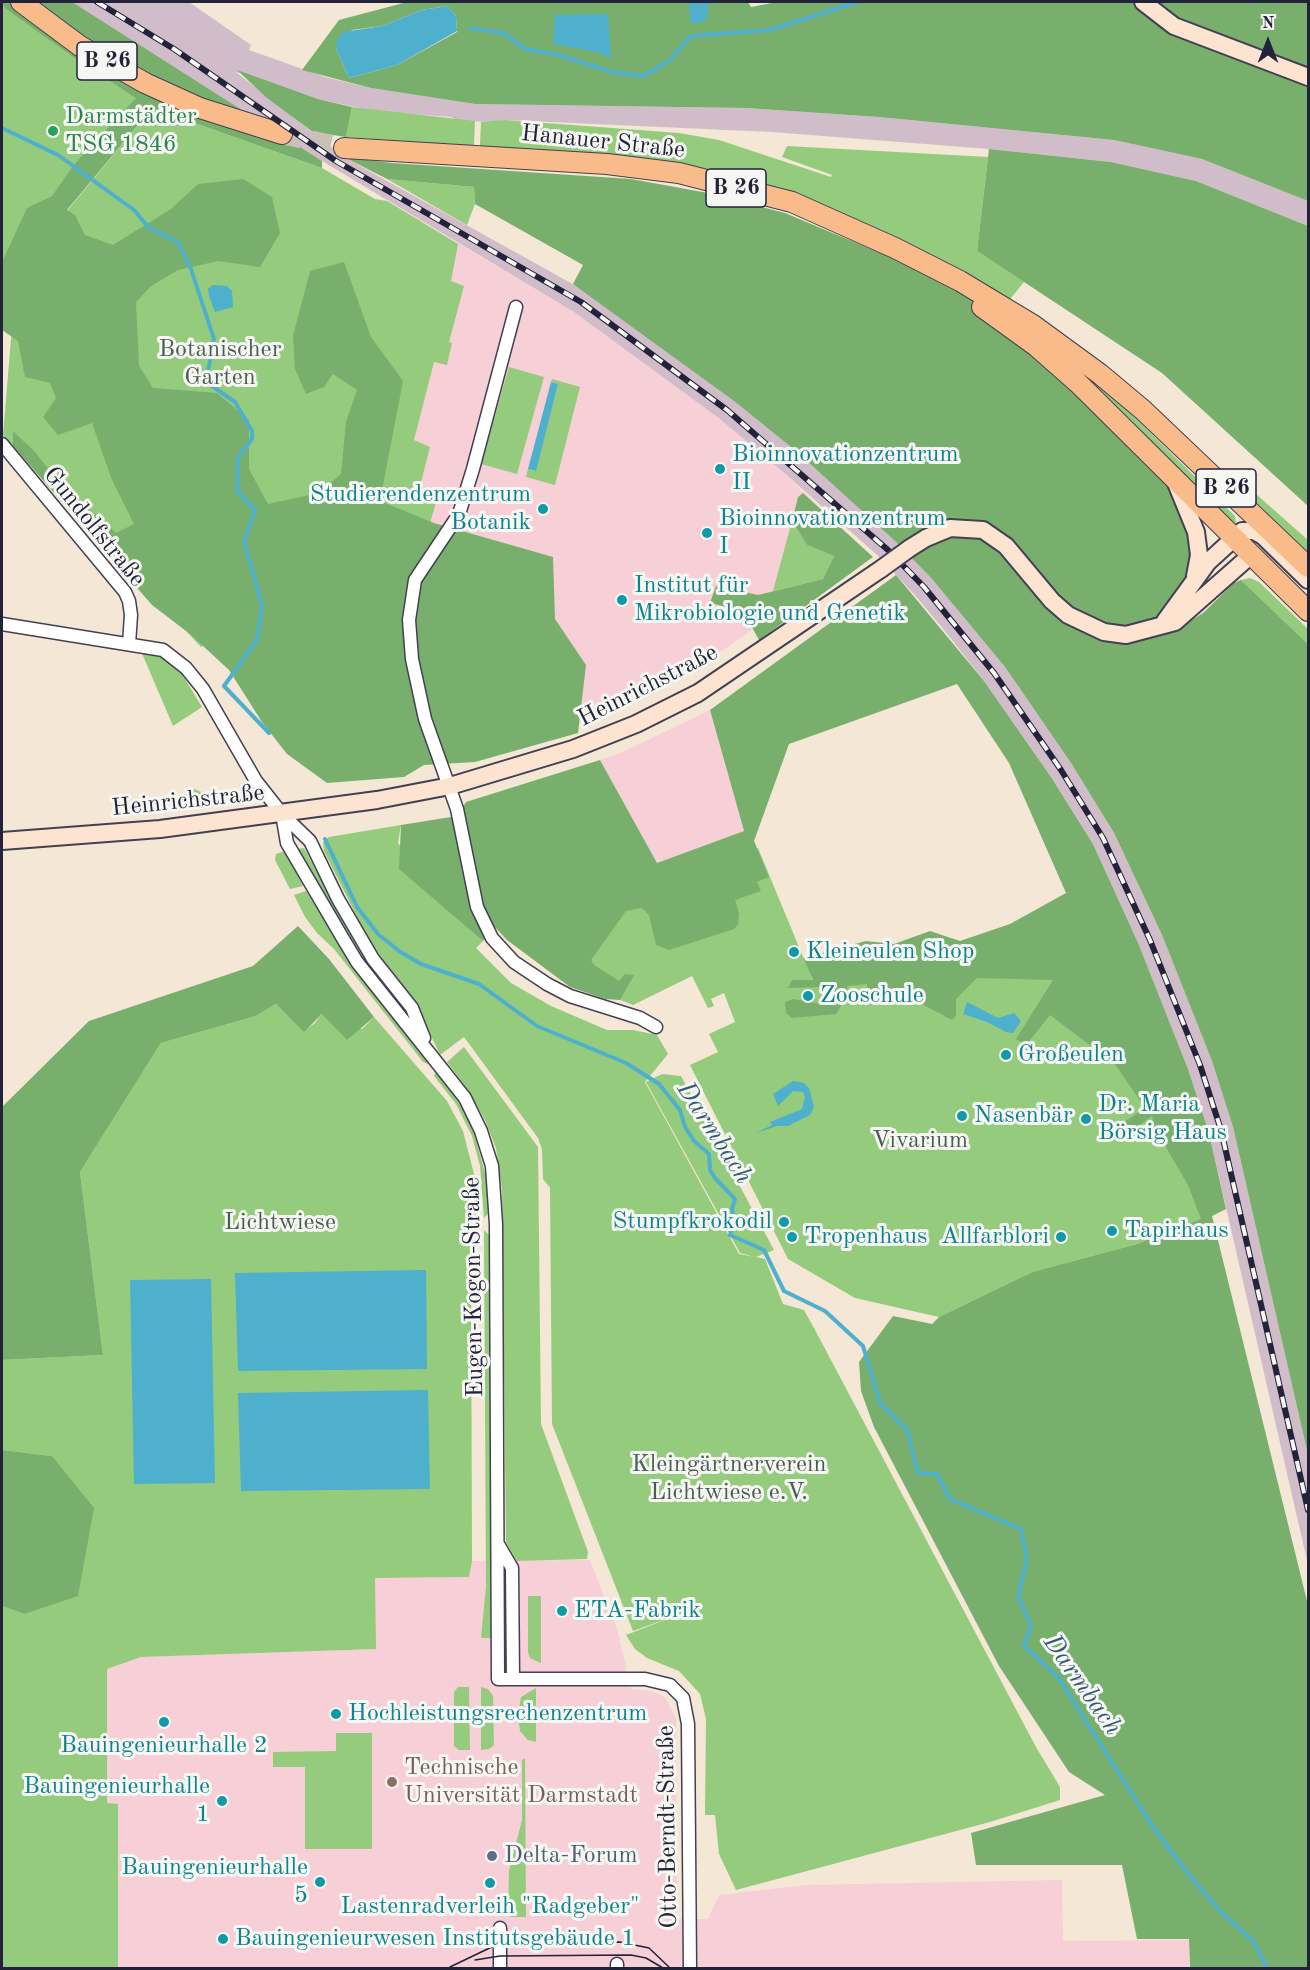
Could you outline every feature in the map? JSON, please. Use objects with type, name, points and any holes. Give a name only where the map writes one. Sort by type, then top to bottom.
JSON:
[{"type":"main road","name":"B 26","points":[[21,2],[80,46],[145,83],[200,108],[282,134]]},
{"type":"main road","points":[[1143,2],[1174,26],[1308,77]]},
{"type":"main road","name":"Hanauer Straße","points":[[344,148],[607,164],[679,173],[792,202],[914,258]]},
{"type":"main road","name":"B 26","points":[[914,258],[1035,346],[1078,383],[1308,611]]},
{"type":"main road","name":"B 26","points":[[914,258],[1000,303],[1100,374],[1185,449],[1264,532],[1308,567]]},
{"type":"main road","points":[[1167,470],[1176,483],[1196,532],[1199,555],[1194,580]]},
{"type":"main road","name":"Heinrichstraße","points":[[2,841],[151,830],[282,814],[450,786],[592,742],[676,704],[731,672],[910,548],[926,538],[951,528],[983,530],[1006,546],[1059,608],[1079,622],[1114,634],[1126,635],[1154,628],[1184,616],[1251,555]]},
{"type":"main road","points":[[1154,628],[1169,617],[1194,580],[1242,531],[1264,532],[1308,580]]},
{"type":"main road","points":[[1251,555],[1264,532]]},
{"type":"street","points":[[516,307],[459,514],[415,580],[409,620],[412,659],[423,710],[450,786],[477,907],[484,925],[500,949],[547,984],[581,999],[639,1018],[656,1027]]},
{"type":"street","name":"Gundolfstraße","points":[[2,444],[125,592],[131,615],[129,644]]},
{"type":"street","points":[[2,624],[163,650],[186,668],[203,689],[256,781],[282,814]]},
{"type":"street","name":"Eugen-Kogon-Straße","points":[[282,814],[310,841],[338,899],[373,959],[412,1008],[427,1048]]},
{"type":"street","name":"Eugen-Kogon-Straße","points":[[282,814],[287,843],[357,962],[465,1098],[481,1131],[492,1166],[496,1215],[498,1680]]},
{"type":"street","name":"Eugen-Kogon-Straße","points":[[498,1543],[512,1568],[513,1680]]},
{"type":"street","name":"Otto-Berndt-Straße","points":[[498,1680],[645,1679],[670,1685],[683,1698],[688,1724],[690,1968]]},
{"type":"street","points":[[500,1928],[500,1968]]},
{"type":"shaded area","points":[[68,2],[189,2],[251,45],[249,50],[325,77],[371,88],[475,104],[746,108],[879,117],[1114,140],[1202,159],[1308,201],[1308,226],[1196,181],[1111,162],[989,149],[772,132],[505,120],[496,122],[459,121],[451,117],[374,111],[318,99],[236,72],[344,157],[587,292],[734,401],[797,452],[896,542],[932,579],[1005,667],[1071,763],[1114,833],[1162,935],[1212,1061],[1233,1127],[1308,1455],[1308,1565],[1209,1133],[1188,1069],[1139,945],[1093,844],[1051,777],[984,681],[949,636],[876,554],[783,472],[720,419],[574,312],[272,131]]},
{"type":"shaded area","points":[[387,201],[574,312],[720,419],[783,472],[862,549],[725,649],[586,715],[454,755],[431,708]]},
{"type":"shaded area","points":[[710,710],[744,831],[657,863],[600,760],[625,751]]},
{"type":"shaded area","name":"Technische Universität Darmstadt","points":[[590,1560],[618,1632],[631,1689],[652,1691],[665,1697],[676,1718],[677,1919],[708,1919],[719,1895],[806,1885],[1062,1880],[1063,1941],[1189,1940],[1189,1968],[118,1968],[118,1804],[107,1804],[107,1669],[141,1657],[375,1649],[375,1578],[469,1577],[472,1561]]},
{"type":"green space","points":[[2,2],[72,2],[322,161],[322,168],[152,108],[67,210],[75,215],[85,235],[113,245],[171,209],[198,184],[243,179],[272,197],[280,233],[260,267],[218,261],[178,270],[151,286],[136,302],[139,366],[153,388],[217,393],[249,420],[249,469],[268,504],[319,493],[341,474],[346,422],[357,390],[333,374],[324,387],[306,394],[295,369],[293,336],[310,271],[344,262],[371,337],[403,381],[380,501],[434,523],[553,557],[555,619],[586,665],[578,733],[475,762],[424,765],[404,777],[327,783],[287,754],[262,722],[229,670],[190,634],[152,605],[13,446],[13,431],[35,452],[57,480],[116,533],[134,524],[112,480],[92,423],[58,435],[43,417],[56,398],[50,383],[25,377],[18,341],[2,330],[2,262],[27,208],[52,196],[74,164],[136,98],[73,57],[5,8]]},
{"type":"green space","points":[[407,2],[748,2],[751,7],[777,2],[1308,2],[1308,201],[1202,159],[1114,140],[879,117],[746,108],[475,104],[371,88],[302,70],[339,20]],"holes":[[[447,6],[456,16],[457,32],[397,65],[349,78],[336,48],[352,30],[382,26],[422,10]]]},
{"type":"green space","name":"Darmstädter TSG 1846","points":[[2,4],[73,57],[137,98],[74,164],[2,271]]},
{"type":"green space","points":[[237,70],[318,99],[352,107],[346,137],[313,132],[267,98]]},
{"type":"green space","points":[[352,107],[475,121],[474,146],[346,137]]},
{"type":"green space","name":"Botanischer Garten","points":[[152,108],[322,168],[375,199],[387,201],[458,244],[451,281],[464,286],[449,342],[452,343],[447,365],[434,362],[414,440],[430,447],[418,494],[437,499],[424,544],[201,647],[3,435],[12,327],[67,211]]},
{"type":"green space","points":[[505,120],[679,133],[719,140],[831,177],[832,175],[782,157],[787,146],[988,157],[977,251],[1024,282],[1007,303],[915,250],[845,215],[783,192],[548,151],[480,146],[481,122]]},
{"type":"green space","points":[[989,149],[1111,162],[1196,181],[1308,226],[1308,506],[1162,373],[977,251]]},
{"type":"green space","points":[[344,157],[392,163],[631,179],[708,193],[785,213],[897,260],[914,258],[1036,346],[1174,492],[1192,545],[1181,627],[1203,613],[1234,583],[1241,580],[1308,644],[1308,1455],[1233,1127],[1212,1061],[1162,935],[1114,833],[1071,763],[1005,667],[932,579],[896,542],[797,452],[734,401],[573,284],[583,265],[475,204],[474,187],[387,179]]},
{"type":"green space","points":[[387,179],[474,187],[475,204],[467,225]]},
{"type":"green space","points":[[995,306],[1114,397],[1235,516],[1236,522],[1233,523]]},
{"type":"green space","points":[[509,367],[544,377],[517,474],[481,464]]},
{"type":"green space","points":[[552,379],[580,387],[555,485],[526,477],[528,469],[535,471],[558,384],[551,382]]},
{"type":"green space","points":[[803,493],[873,557],[759,640],[743,611],[710,603],[716,586],[758,595],[823,579],[834,556],[807,545],[792,521],[798,497]]},
{"type":"green space","points":[[1257,495],[1308,540],[1308,560],[1249,503]]},
{"type":"green space","points":[[792,521],[807,545],[834,556],[823,579],[773,591]]},
{"type":"green space","points":[[896,575],[984,681],[1051,777],[1093,844],[1139,945],[1188,1069],[1209,1133],[1226,1209],[1212,1216],[1308,1605],[1308,1968],[1190,1968],[1189,1939],[1137,1939],[1122,1865],[976,1865],[971,1833],[1105,1795],[1069,1772],[999,1666],[874,1427],[861,1391],[859,1362],[893,1316],[932,1324],[939,1317],[1032,1272],[1137,1244],[1201,1219],[1188,1185],[1154,1127],[1152,1116],[1124,1137],[1124,1122],[1145,1108],[1115,1064],[1050,1015],[1026,1045],[1016,1039],[1053,980],[977,978],[956,999],[956,1016],[952,1020],[914,1000],[913,989],[897,990],[897,1000],[868,993],[867,984],[847,986],[848,994],[836,1014],[792,1018],[786,1013],[785,1002],[793,999],[821,1004],[826,999],[822,987],[788,988],[792,980],[813,980],[803,958],[866,941],[894,944],[930,931],[960,941],[1010,924],[1066,893],[1009,763],[957,684],[789,744],[754,841],[769,877],[757,882],[761,891],[735,900],[739,913],[738,924],[734,929],[669,950],[656,945],[649,915],[642,908],[626,911],[591,960],[594,965],[619,981],[625,974],[634,975],[620,1000],[605,999],[570,987],[507,940],[493,925],[483,941],[399,869],[401,825],[457,816],[466,802],[600,760],[657,863],[744,831],[710,710]]},
{"type":"green space","points":[[1250,578],[1259,582],[1308,629],[1308,644],[1241,580]]},
{"type":"green space","points":[[141,651],[154,653],[179,669],[202,707],[173,726]]},
{"type":"green space","points":[[192,788],[224,802],[170,809]]},
{"type":"green space","name":"Kleingärtnerverein Lichtwiese e.V.","points":[[401,825],[398,843],[453,914],[483,941],[476,948],[511,983],[551,1006],[607,1030],[633,1030],[657,1035],[668,1054],[645,1082],[739,1254],[755,1257],[740,1253],[646,1082],[662,1074],[681,1076],[774,1250],[756,1257],[765,1259],[783,1304],[804,1310],[1036,1747],[1060,1787],[1060,1800],[990,1822],[736,1890],[719,1854],[715,1815],[705,1815],[706,1719],[700,1694],[679,1671],[647,1658],[635,1649],[626,1635],[675,1616],[633,1631],[552,1424],[550,1188],[543,1179],[542,1149],[538,1138],[464,1037],[440,1055],[419,1010],[369,941],[324,851],[323,842],[329,837]]},
{"type":"green space","points":[[304,848],[357,946],[405,1006],[402,1008],[354,948],[298,849]]},
{"type":"green space","name":"Vivarium","points":[[758,848],[813,981],[1128,962],[1212,1216],[1137,1244],[1032,1272],[939,1317],[855,1298],[788,1259],[690,1065],[718,1052],[709,1034],[735,1022],[724,993],[711,999],[714,1006],[708,1008],[692,976],[633,1005],[575,982],[562,933]]},
{"type":"green space","points":[[285,851],[303,886],[290,889],[275,860],[276,854]]},
{"type":"green space","points":[[306,891],[358,973],[431,1062],[428,1064],[423,1062],[334,949],[317,933],[305,917],[294,895]]},
{"type":"green space","points":[[298,926],[329,959],[374,1017],[347,1040],[322,1014],[304,1032],[276,1004],[256,1016],[161,1043],[80,1172],[103,1355],[2,1360],[2,1107],[89,1021],[253,966]]},
{"type":"green space","name":"Lichtwiese","points":[[276,1004],[304,1031],[322,1014],[362,1029],[374,1017],[447,1101],[463,1131],[475,1178],[477,1228],[471,1250],[472,1561],[469,1577],[375,1578],[376,1649],[141,1657],[107,1669],[107,1803],[118,1804],[118,1968],[2,1968],[2,1606],[24,1614],[52,1456],[3,1450],[2,1360],[103,1355],[80,1172],[161,1043],[256,1016]]},
{"type":"green space","points":[[464,1047],[538,1147],[541,1424],[588,1552],[587,1559],[517,1561],[506,1542],[502,1189],[496,1148],[485,1120],[469,1091],[447,1062]]},
{"type":"green space","points":[[436,1071],[465,1111],[475,1136],[489,1188],[490,1211],[484,1218],[480,1166],[472,1136],[456,1104],[434,1076]]},
{"type":"green space","points":[[484,1230],[490,1236],[492,1638],[481,1638],[486,1587]]},
{"type":"green space","points":[[2,1434],[3,1450],[52,1456],[94,1508],[78,1596],[24,1614],[2,1606]]},
{"type":"green space","points":[[528,1596],[541,1596],[541,1663],[530,1658],[528,1652]]},
{"type":"green space","points":[[458,1687],[469,1687],[470,1750],[459,1750],[454,1746],[454,1692]]},
{"type":"green space","points":[[481,1687],[488,1689],[493,1696],[494,1745],[489,1749],[481,1750]]},
{"type":"green space","points":[[536,1688],[536,1742],[528,1740],[520,1731],[518,1716],[521,1697]]},
{"type":"green space","points":[[336,1733],[372,1733],[372,1849],[305,1849],[305,1767],[273,1767],[273,1752],[336,1751]]},
{"type":"green space","points":[[525,1758],[526,1917],[511,1917],[508,1915],[509,1871],[522,1820],[522,1760]]},
{"type":"water","points":[[689,2],[716,2],[708,4],[707,20],[693,24],[690,20]]},
{"type":"water","points":[[447,6],[456,16],[457,31],[397,65],[349,78],[336,48],[337,40],[343,32],[382,26],[422,10]]},
{"type":"water","points":[[608,14],[611,59],[601,53],[553,44],[555,15]]},
{"type":"water","points":[[213,285],[227,286],[232,291],[233,307],[215,312],[208,289]]},
{"type":"water","points":[[551,382],[558,384],[536,471],[528,469]]},
{"type":"water","points":[[967,1002],[998,1018],[1014,1013],[1021,1021],[1013,1033],[1006,1032],[987,1022],[963,1014]]},
{"type":"water","points":[[793,1081],[804,1083],[809,1088],[814,1107],[810,1115],[788,1126],[777,1126],[756,1133],[772,1125],[770,1122],[802,1109],[805,1097],[803,1092],[793,1091],[778,1106],[773,1094]]},
{"type":"water","points":[[426,1270],[427,1369],[238,1371],[235,1273]]},
{"type":"water","points":[[211,1279],[215,1483],[134,1484],[130,1280]]},
{"type":"water","points":[[428,1390],[430,1489],[241,1491],[238,1393]]},
{"type":"waterway","points":[[470,28],[503,33],[526,49],[559,55],[612,72],[643,76],[669,61],[691,36],[770,30],[857,2]]},
{"type":"waterway","name":"Darmbach","points":[[2,128],[58,155],[134,210],[149,228],[178,242],[191,269],[214,339],[206,382],[235,402],[252,431],[252,439],[238,457],[237,491],[255,510],[244,541],[262,605],[257,640],[224,686],[269,733]]},
{"type":"waterway","name":"Darmbach","points":[[325,839],[357,907],[378,934],[399,951],[421,964],[479,984],[537,1026],[626,1063],[659,1084],[680,1110],[685,1127],[694,1141],[709,1154],[710,1170],[715,1178],[735,1199],[732,1209],[734,1221],[730,1235],[764,1250],[784,1291],[825,1311],[863,1346],[880,1403],[907,1430],[918,1473],[937,1474],[950,1499],[1021,1529],[1027,1559],[1018,1596],[1031,1626],[1024,1646],[1058,1677],[1151,1824],[1185,1870],[1219,1910],[1254,1942],[1267,1968]]},
{"type":"tunnel","points":[[282,134],[344,148]]},
{"type":"tram line","points":[[450,1967],[500,1943],[620,1942],[649,1948],[670,1968]]},
{"type":"tram line","points":[[475,1960],[500,1956],[631,1955],[646,1958],[663,1968]]},
{"type":"railway","points":[[97,2],[174,49],[336,161],[581,302],[727,410],[888,550],[924,587],[994,673],[1061,770],[1103,838],[1150,940],[1200,1065],[1221,1130],[1308,1510]]},
{"type":"place","name":"Darmstädter TSG 1846","points":[[53,131]]},
{"type":"place","name":"Bioinnovationzentrum II","points":[[720,469]]},
{"type":"place","name":"Studierendenzentrum Botanik","points":[[543,509]]},
{"type":"place","name":"Bioinnovationzentrum I","points":[[707,533]]},
{"type":"place","name":"Institut für Mikrobiologie und Genetik","points":[[622,600]]},
{"type":"place","name":"Kleineulen Shop","points":[[794,952]]},
{"type":"place","name":"Zooschule","points":[[808,996]]},
{"type":"place","name":"Großeulen","points":[[1006,1055]]},
{"type":"place","name":"Nasenbär","points":[[962,1116]]},
{"type":"place","name":"Dr. Maria Börsig Haus","points":[[1086,1119]]},
{"type":"place","name":"Stumpfkrokodil","points":[[784,1222]]},
{"type":"place","name":"Tapirhaus","points":[[1112,1231]]},
{"type":"place","name":"Tropenhaus","points":[[792,1237]]},
{"type":"place","name":"Allfarblori","points":[[1061,1237]]},
{"type":"place","name":"ETA-Fabrik","points":[[562,1611]]},
{"type":"place","name":"Hochleistungsrechenzentrum","points":[[336,1714]]},
{"type":"place","name":"Bauingenieurhalle 2","points":[[164,1722]]},
{"type":"place","name":"Technische Universität Darmstadt","points":[[392,1782]]},
{"type":"place","name":"Bauingenieurhalle 1","points":[[222,1801]]},
{"type":"place","name":"Delta-Forum","points":[[492,1856]]},
{"type":"place","name":"Bauingenieurhalle 5","points":[[320,1882]]},
{"type":"place","name":"Lastenradverleih \"Radgeber\"","points":[[490,1883]]},
{"type":"place","name":"Bauingenieurwesen Institutsgebäude 1","points":[[223,1939]]}]
